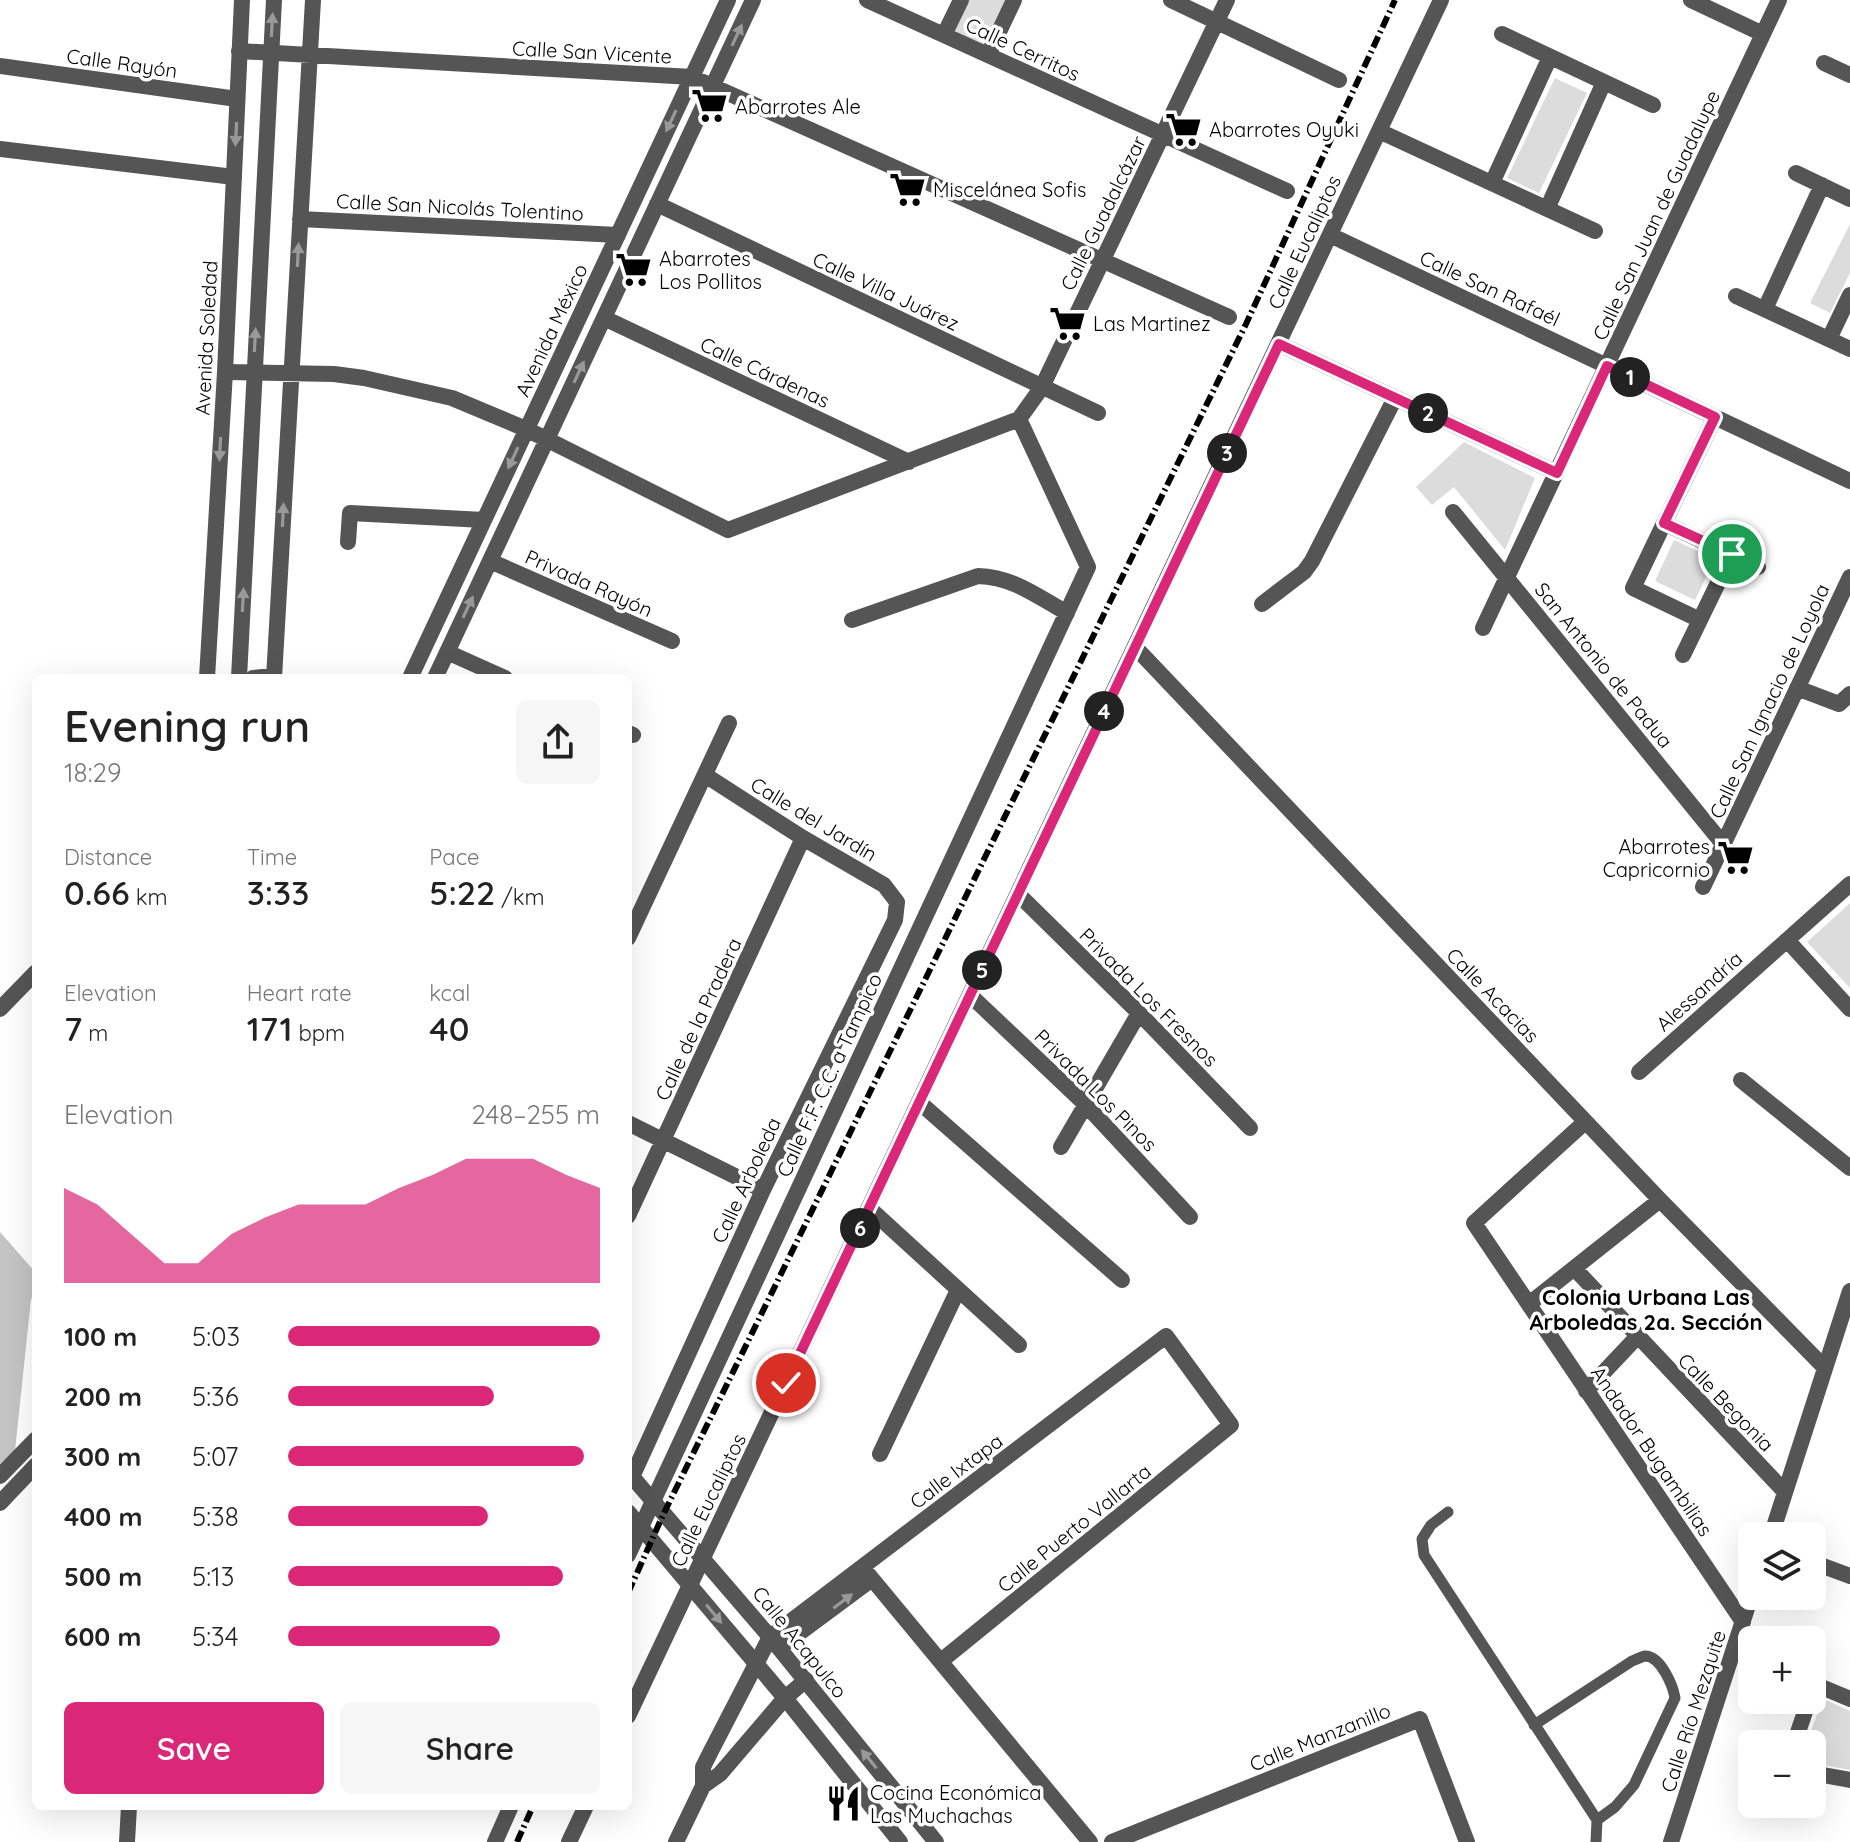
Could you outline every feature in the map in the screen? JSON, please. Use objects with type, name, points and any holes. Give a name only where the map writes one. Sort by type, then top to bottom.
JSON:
[{"type":"street","name":"Avenida Soledad","points":[[207,674],[242,0]]},
{"type":"street","points":[[239,674],[274,0]]},
{"type":"street","points":[[274,674],[313,0]]},
{"type":"street","name":"Avenida México","points":[[412,674],[728,0]]},
{"type":"street","points":[[437,674],[753,0]]},
{"type":"street","name":"Calle Cerritos","points":[[867,0],[1287,191]]},
{"type":"street","points":[[944,35],[961,0]]},
{"type":"street","points":[[988,55],[1014,0]]},
{"type":"street","points":[[1171,0],[1339,80]]},
{"type":"street","name":"Calle Guadalcázar","points":[[1019,419],[1042,387],[1227,0]]},
{"type":"street","name":"Calle Eucaliptos","points":[[632,1708],[1441,0]]},
{"type":"street","points":[[1691,0],[1763,34]]},
{"type":"street","name":"Calle San Juan de Guadalupe","points":[[1483,628],[1779,0]]},
{"type":"street","points":[[1502,34],[1653,105]]},
{"type":"street","name":"Calle San Vicente","points":[[239,51],[692,77],[1229,317]]},
{"type":"street","points":[[1492,183],[1550,57]]},
{"type":"street","points":[[1824,63],[1850,75]]},
{"type":"street","name":"Calle Rayón","points":[[0,66],[237,99]]},
{"type":"street","points":[[1547,209],[1604,82]]},
{"type":"street","points":[[1379,131],[1595,231]]},
{"type":"street","points":[[0,149],[234,177]]},
{"type":"street","points":[[1796,173],[1850,199]]},
{"type":"street","points":[[1765,309],[1822,185]]},
{"type":"street","name":"Calle Villa Juárez","points":[[657,204],[1098,413]]},
{"type":"street","name":"Calle San Nicolás Tolentino","points":[[300,219],[618,235]]},
{"type":"street","name":"Calle San Rafaél","points":[[1330,235],[1850,481]]},
{"type":"street","points":[[1829,339],[1850,295]]},
{"type":"street","points":[[1736,296],[1850,349]]},
{"type":"street","name":"Calle Cárdenas","points":[[604,318],[909,462]]},
{"type":"street","points":[[1279,344],[1557,473]]},
{"type":"street","points":[[225,372],[334,374],[411,387],[485,410],[728,530],[1019,419]]},
{"type":"street","points":[[1262,604],[1304,572],[1312,561],[1395,398]]},
{"type":"street","points":[[1700,620],[1633,588],[1715,417]]},
{"type":"street","name":"Calle F.F. C.C. a Tampico","points":[[632,1546],[1088,567],[1019,419]]},
{"type":"street","name":"San Antonio de Padua","points":[[1453,512],[1723,844]]},
{"type":"street","points":[[348,542],[350,513],[484,520]]},
{"type":"street","points":[[1664,523],[1758,567]]},
{"type":"street","points":[[1683,655],[1732,554]]},
{"type":"street","name":"Privada Rayón","points":[[490,561],[672,641]]},
{"type":"street","points":[[852,620],[978,576],[1013,581],[1067,613]]},
{"type":"street","name":"Calle San Ignacio de Loyola","points":[[1703,887],[1850,577]]},
{"type":"street","name":"Calle Acacias","points":[[1135,647],[1585,1122],[1825,1368]]},
{"type":"street","points":[[447,652],[496,674]]},
{"type":"street","points":[[1797,688],[1839,704],[1850,694]]},
{"type":"street","points":[[632,930],[729,723]]},
{"type":"street","name":"Calle del Jardín","points":[[705,775],[884,885],[897,902]]},
{"type":"street","name":"Calle de la Pradera","points":[[632,1208],[803,838]]},
{"type":"street","name":"Alessandría","points":[[1639,1072],[1850,884]]},
{"type":"street","name":"Privada Los Fresnos","points":[[1018,894],[1250,1128]]},
{"type":"street","name":"Calle Arboleda","points":[[632,1470],[763,1190],[895,920],[897,902]]},
{"type":"street","points":[[1787,940],[1850,1009]]},
{"type":"street","points":[[0,1009],[32,980]]},
{"type":"street","name":"Privada Los Pinos","points":[[970,995],[1085,1104],[1190,1217]]},
{"type":"street","points":[[1061,1147],[1139,1013]]},
{"type":"street","points":[[1741,1080],[1850,1168]]},
{"type":"street","points":[[919,1102],[1122,1280]]},
{"type":"street","name":"Andador Bugambilias","points":[[1585,1122],[1474,1223],[1743,1622]]},
{"type":"street","points":[[632,1125],[763,1190]]},
{"type":"street","points":[[1529,1304],[1660,1200]]},
{"type":"street","points":[[869,1208],[1019,1345]]},
{"type":"street","name":"Calle Begonia","points":[[1574,1268],[1785,1492]]},
{"type":"street","points":[[880,1454],[958,1290]]},
{"type":"street","points":[[1775,1522],[1850,1291]]},
{"type":"street","name":"Calle Ixtapa","points":[[775,1642],[868,1574],[1166,1336],[1231,1425]]},
{"type":"street","points":[[1586,1391],[1637,1337]]},
{"type":"street","name":"Calle Puerto Vallarta","points":[[941,1661],[1231,1425]]},
{"type":"street","points":[[0,1476],[32,1443]]},
{"type":"street","points":[[0,1503],[32,1469]]},
{"type":"street","name":"Calle Acapulco","points":[[632,1477],[775,1642],[936,1842]]},
{"type":"street","points":[[632,1517],[785,1698],[900,1842]]},
{"type":"street","points":[[1826,1567],[1850,1576]]},
{"type":"street","points":[[868,1574],[1090,1842]]},
{"type":"street","name":"Calle Río Mezquite","points":[[1671,1842],[1747,1610]]},
{"type":"street","points":[[677,1841],[703,1786],[703,1767],[722,1728],[757,1665],[775,1642]]},
{"type":"street","points":[[703,1786],[720,1774],[785,1698],[806,1680]]},
{"type":"street","points":[[1826,1693],[1850,1699]]},
{"type":"street","name":"Calle Manzanillo","points":[[1112,1842],[1420,1719],[1467,1842]]},
{"type":"street","points":[[722,1728],[747,1741]]},
{"type":"street","points":[[1826,1776],[1850,1780]]},
{"type":"street","points":[[127,1842],[129,1810]]},
{"type":"street","points":[[495,1842],[509,1810]]},
{"type":"street","points":[[569,1842],[584,1810]]},
{"type":"lane","points":[[1448,1512],[1431,1525],[1422,1539],[1424,1555],[1597,1820],[1596,1842]]},
{"type":"lane","points":[[1534,1725],[1632,1661],[1645,1656],[1654,1659],[1673,1685],[1675,1698],[1634,1785],[1615,1807],[1597,1820]]},
{"type":"shaded area","points":[[966,0],[1011,0],[987,50],[950,32]]},
{"type":"shaded area","points":[[1555,78],[1587,93],[1539,193],[1507,178]]},
{"type":"shaded area","points":[[1850,224],[1850,273],[1830,313],[1810,303]]},
{"type":"shaded area","points":[[1464,442],[1535,478],[1505,550],[1454,487],[1432,505],[1416,487]]},
{"type":"shaded area","points":[[1674,540],[1715,559],[1695,600],[1655,581]]},
{"type":"shaded area","points":[[1850,903],[1850,988],[1807,942]]},
{"type":"shaded area","points":[[1826,1700],[1850,1711],[1850,1770],[1826,1766],[1826,1730],[1811,1730],[1817,1714],[1826,1714]]},
{"type":"building","points":[[0,1232],[32,1268],[32,1299],[15,1451],[0,1464]]},
{"type":"railway","points":[[632,1584],[1246,324],[1395,0]]},
{"type":"railway","points":[[517,1842],[531,1810]]},
{"type":"place","name":"Abarrotes Ale","points":[[709,106]]},
{"type":"place","name":"Abarrotes Oyuki","points":[[1183,129]]},
{"type":"place","name":"Miscelánea Sofis","points":[[907,189]]},
{"type":"place","name":"Abarrotes Los Pollitos","points":[[633,269]]},
{"type":"place","name":"Las Martinez","points":[[1067,323]]},
{"type":"place","name":"Abarrotes Capricornio","points":[[1736,857]]},
{"type":"place","name":"Cocina Económica Las Muchachas","points":[[844,1803]]},
{"type":"district","name":"Colonia Urbana Las Arboledas 2a. Sección","points":[[1646,1310]]},
{"type":"route","points":[[786,1383],[1279,344],[1557,473],[1607,366],[1715,417],[1664,523],[1732,554]]}]
